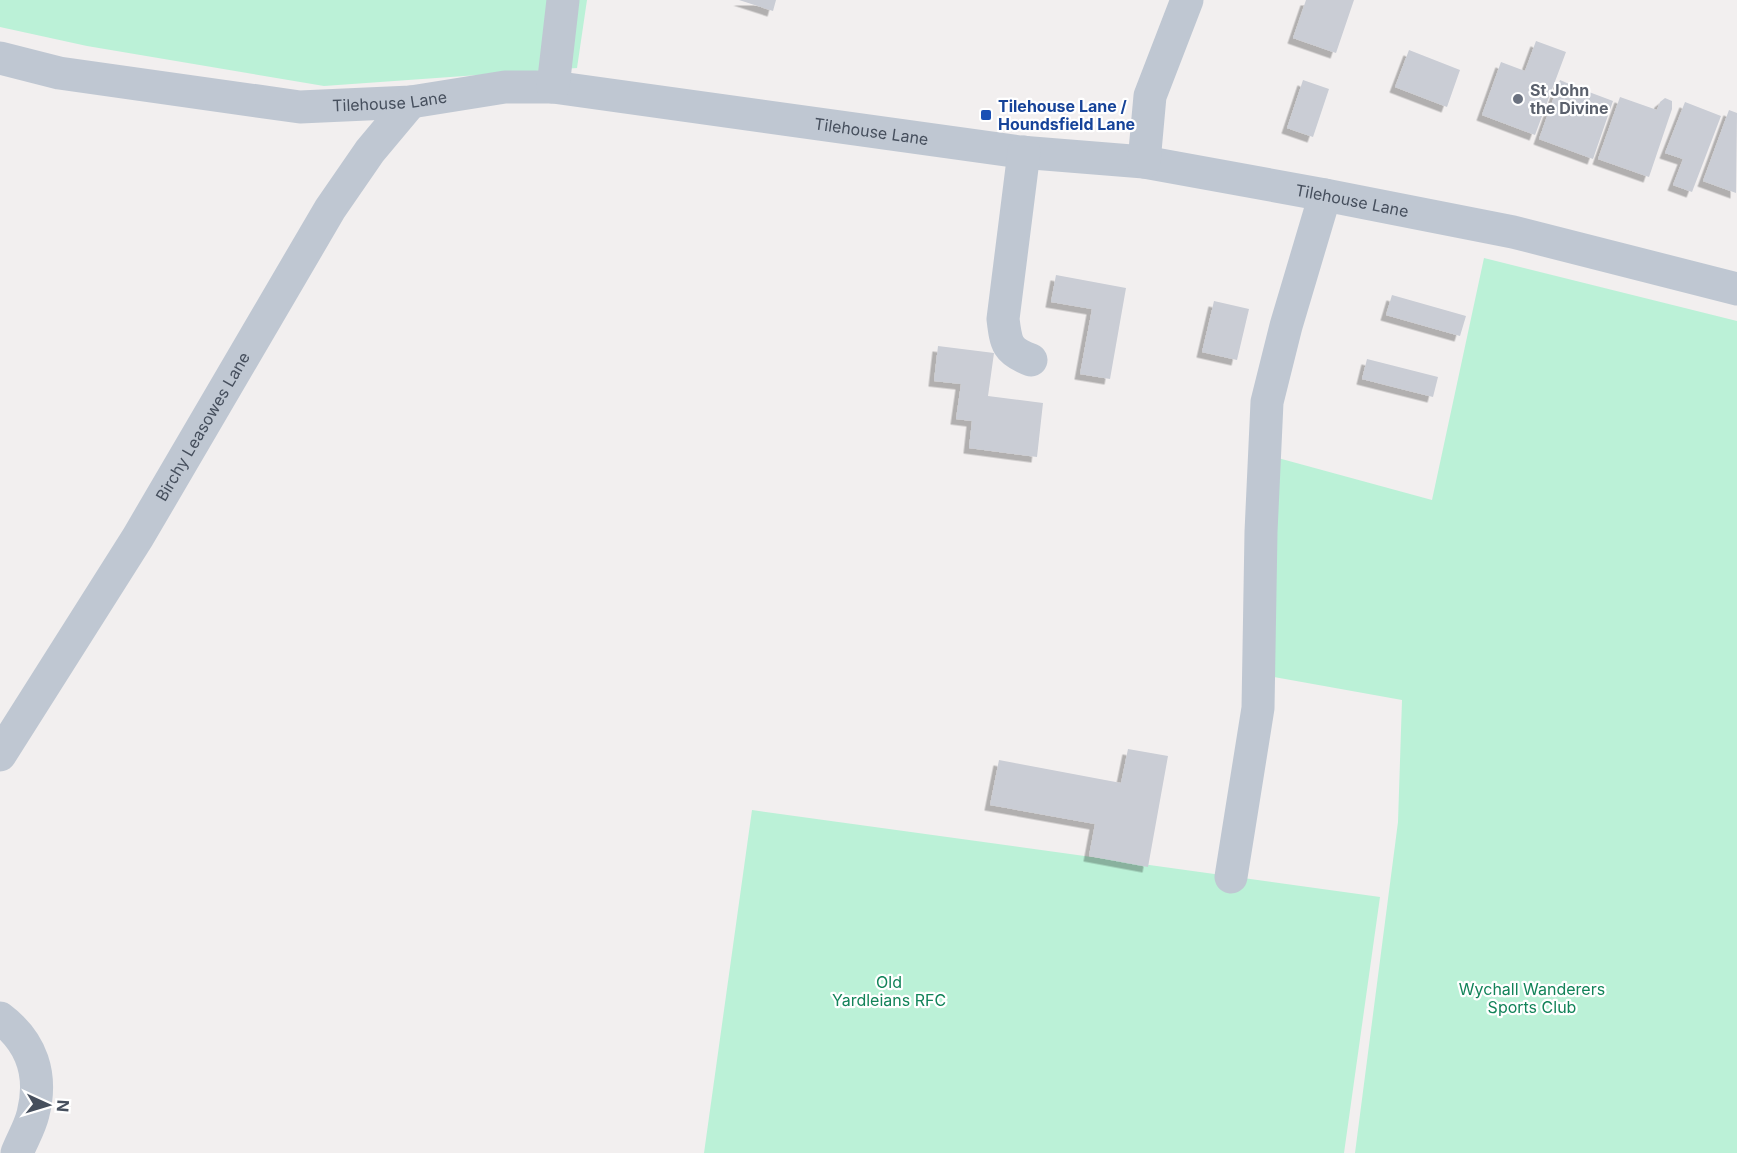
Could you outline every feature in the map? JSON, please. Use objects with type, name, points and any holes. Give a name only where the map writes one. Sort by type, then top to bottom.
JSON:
[{"type":"street","points":[[553,87],[563,0]]},
{"type":"street","points":[[1144,162],[1150,96],[1187,0]]},
{"type":"street","name":"Tilehouse Lane","points":[[0,58],[59,73],[300,107],[411,102],[506,87],[553,87],[1023,152],[1144,162],[1513,232],[1737,289]]},
{"type":"street","name":"Birchy Leasowes Lane","points":[[0,755],[138,537],[330,209],[370,152],[411,102]]},
{"type":"street","points":[[1023,152],[1003,319],[1005,340],[1014,354],[1031,360]]},
{"type":"street","points":[[1232,877],[1258,708],[1261,532],[1267,402],[1286,326],[1325,195]]},
{"type":"street","points":[[0,1018],[28,1047],[35,1066],[37,1090],[33,1115],[17,1153]]},
{"type":"green space","points":[[0,0],[587,0],[577,68],[324,86],[87,46],[0,27]]},
{"type":"green space","name":"Wychall Wanderers Sports Club","points":[[1484,258],[1737,321],[1737,1153],[1355,1153],[1398,822],[1402,700],[1274,677],[1278,458],[1432,500]]},
{"type":"green space","name":"Old Yardleians RFC","points":[[752,810],[1380,897],[1344,1153],[704,1153]]},
{"type":"building","points":[[739,0],[776,0],[773,11]]},
{"type":"building","points":[[1306,0],[1354,0],[1336,53],[1293,38]]},
{"type":"building","name":"St John the Divine","points":[[1536,41],[1566,52],[1535,135],[1482,115],[1501,62],[1525,71]]},
{"type":"building","points":[[1409,50],[1460,70],[1447,107],[1395,87]]},
{"type":"building","points":[[1303,80],[1329,89],[1313,137],[1287,128]]},
{"type":"building","points":[[1560,80],[1574,86],[1572,92],[1587,98],[1589,92],[1613,101],[1593,159],[1539,139]]},
{"type":"building","points":[[1620,97],[1657,110],[1660,102],[1665,98],[1672,101],[1672,109],[1649,177],[1598,159]]},
{"type":"building","points":[[1685,102],[1721,116],[1692,192],[1673,185],[1683,159],[1665,153]]},
{"type":"building","points":[[1729,110],[1737,113],[1736,193],[1703,181]]},
{"type":"building","points":[[1056,275],[1126,288],[1110,379],[1080,374],[1092,309],[1051,302]]},
{"type":"building","points":[[1392,295],[1466,316],[1460,336],[1386,315]]},
{"type":"building","points":[[1214,301],[1249,309],[1237,360],[1202,352]]},
{"type":"building","points":[[938,346],[994,353],[988,396],[1043,403],[1037,457],[969,448],[972,421],[956,419],[961,384],[934,381]]},
{"type":"building","points":[[1367,359],[1438,377],[1433,397],[1362,379]]},
{"type":"building","points":[[1128,749],[1168,756],[1148,867],[1089,856],[1095,824],[990,805],[999,760],[1121,783]]},
{"type":"place","name":"St John the Divine","points":[[1518,99]]},
{"type":"place","name":"Tilehouse Lane / Houndsfield Lane","points":[[986,115]]}]
